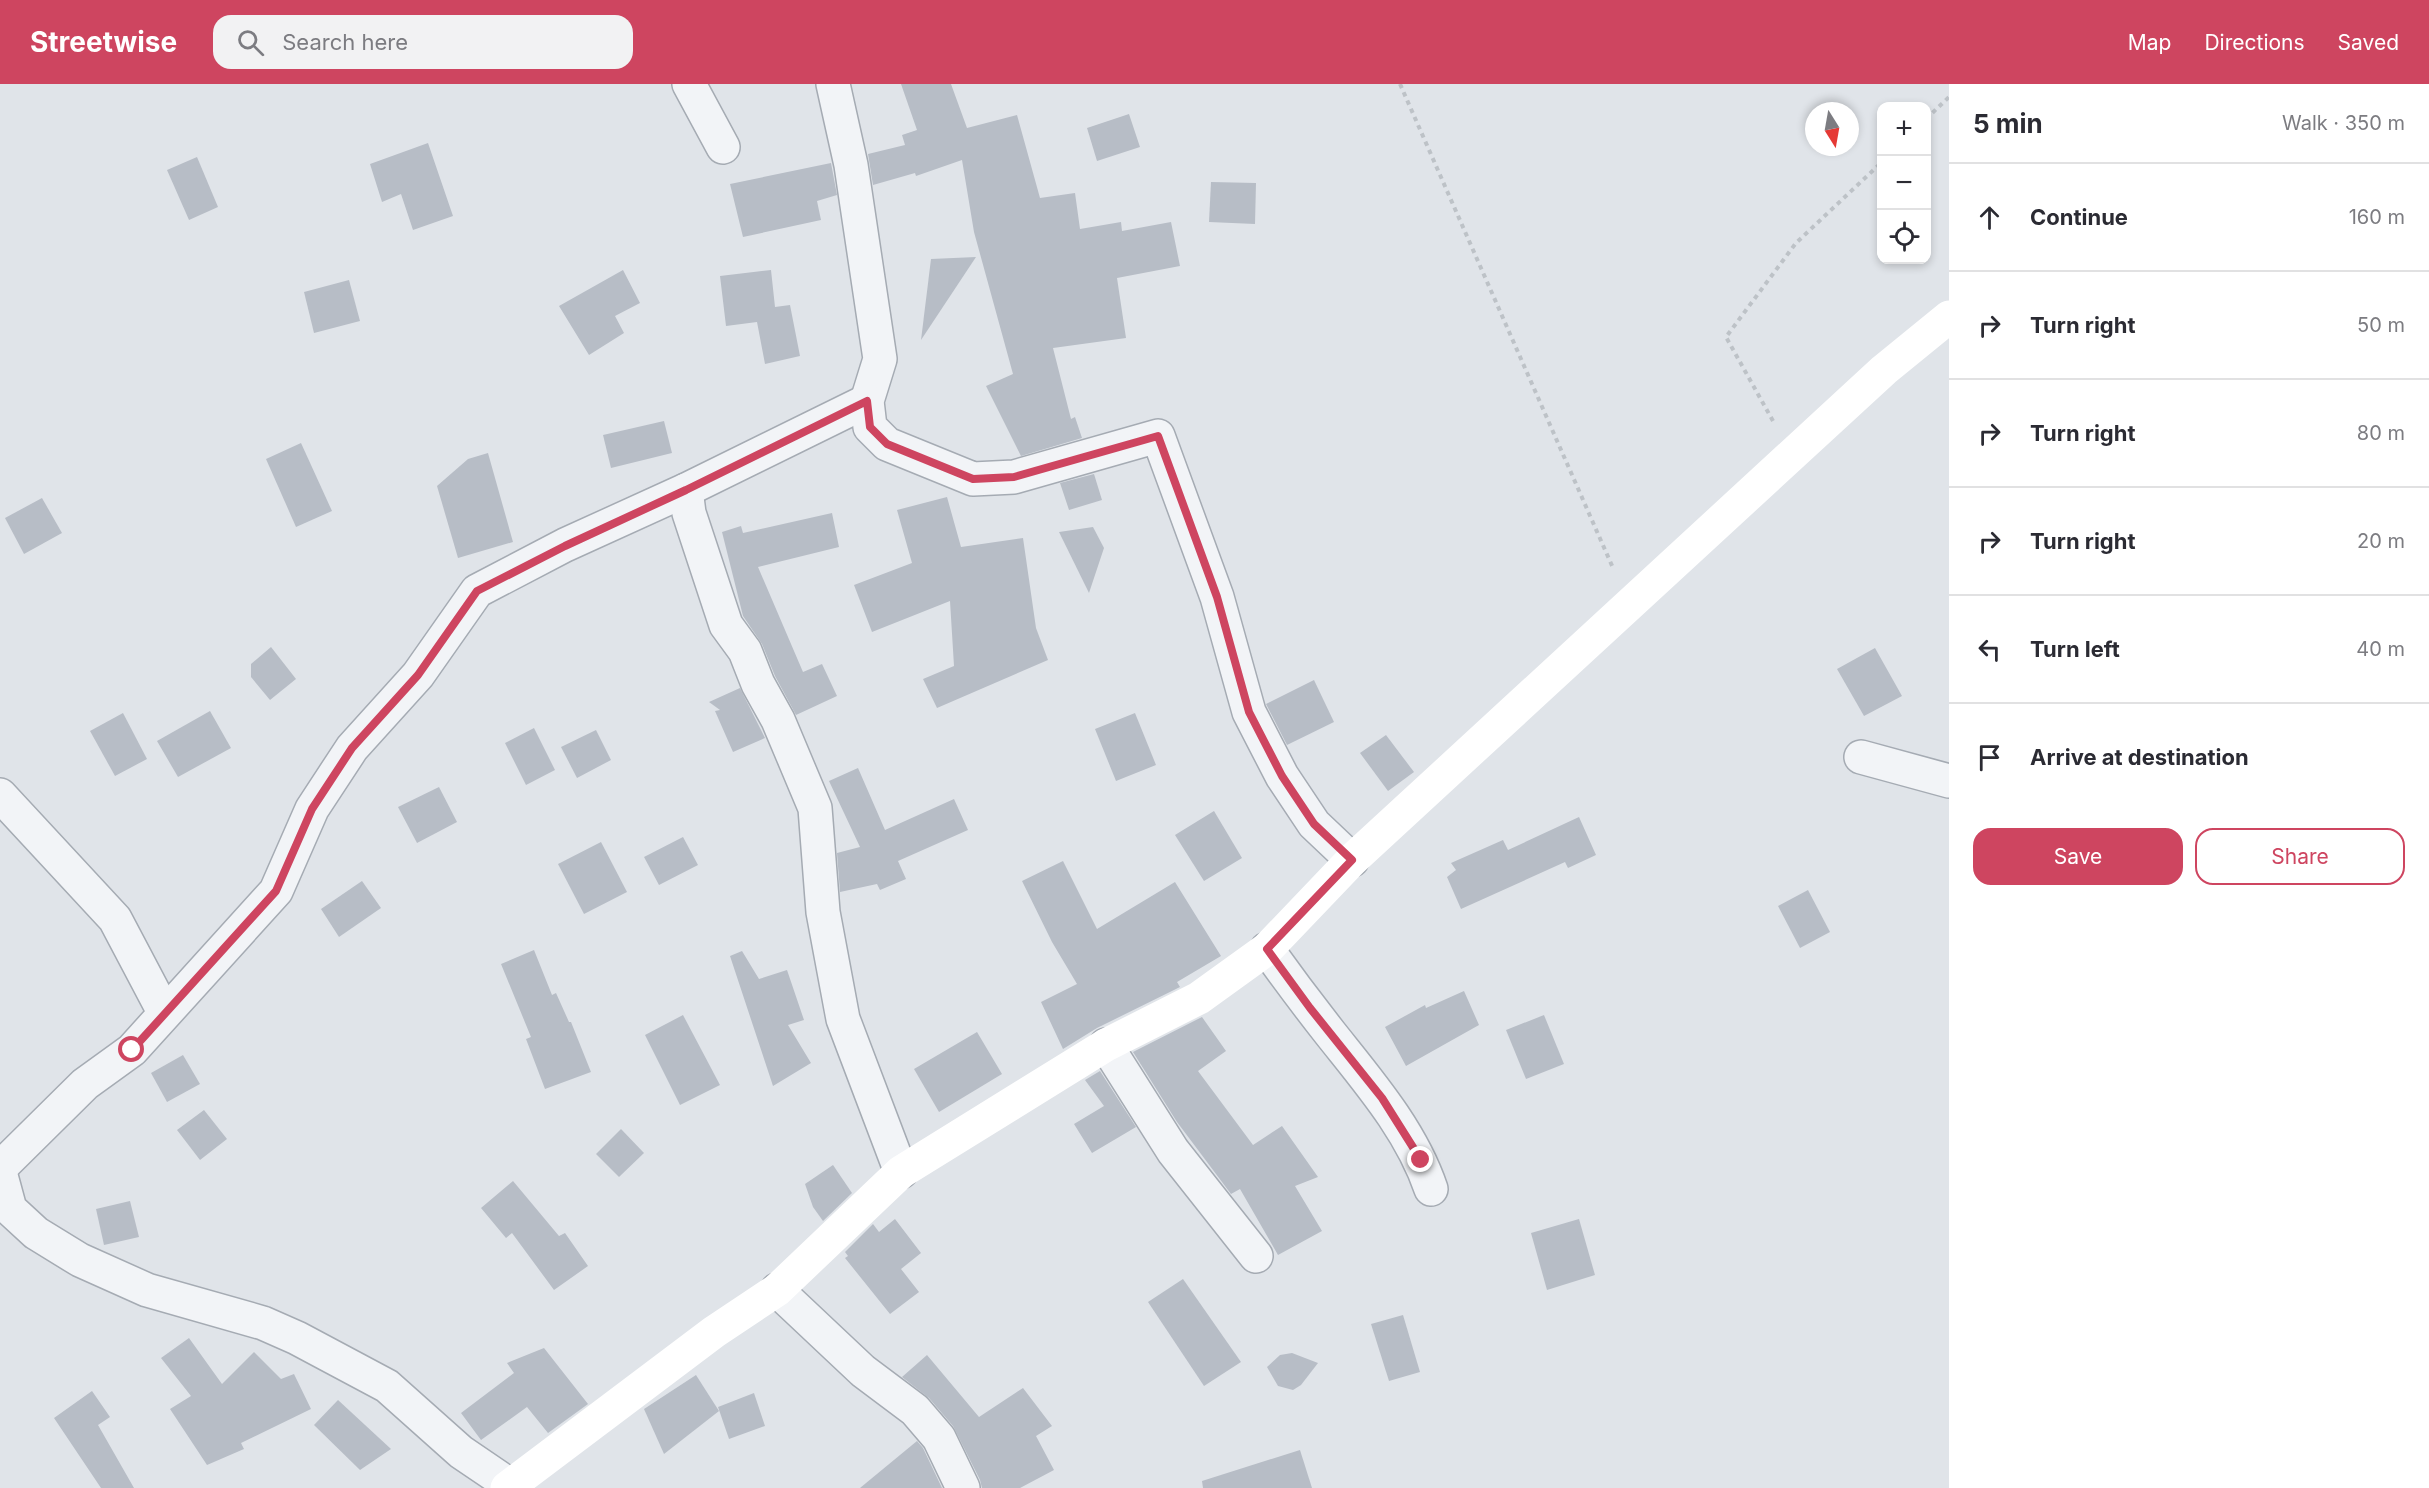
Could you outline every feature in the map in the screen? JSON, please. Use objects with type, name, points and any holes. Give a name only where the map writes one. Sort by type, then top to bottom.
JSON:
[{"type":"street","points":[[689,84],[723,147]]},
{"type":"street","points":[[833,84],[851,165],[880,359],[867,401],[870,427],[887,444],[973,479],[1014,477],[1158,436],[1217,597],[1249,712],[1282,776],[1314,824],[1352,860]]},
{"type":"street","points":[[867,401],[686,490],[565,546],[477,591],[418,675],[352,748],[312,809],[276,891],[132,1050],[85,1084],[0,1170],[10,1209],[36,1233],[80,1260],[147,1290],[263,1323],[308,1343],[387,1386],[461,1452],[511,1487],[714,1332],[777,1290],[901,1172],[1106,1045],[1199,998],[1267,949],[1352,860],[1884,370],[1941,331]]},
{"type":"street","points":[[686,490],[689,513],[726,626],[745,651],[758,684],[778,720],[815,808],[823,912],[843,1019],[901,1172]]},
{"type":"street","points":[[1861,757],[1949,781]]},
{"type":"street","points":[[0,795],[115,919],[164,1012]]},
{"type":"street","points":[[1267,949],[1310,1008],[1382,1098],[1421,1160],[1431,1189]]},
{"type":"street","points":[[1106,1045],[1173,1151],[1256,1256]]},
{"type":"street","points":[[777,1290],[863,1371],[915,1410],[939,1438],[963,1488]]},
{"type":"path","points":[[1400,84],[1629,605]]},
{"type":"path","points":[[1931,114],[1949,97]]},
{"type":"path","points":[[1792,455],[1726,337],[1796,243],[1877,166]]},
{"type":"building","points":[[901,84],[951,84],[967,128],[1017,115],[1040,198],[1075,193],[1080,229],[1121,222],[1122,231],[1171,222],[1180,266],[1117,278],[1126,338],[1053,348],[1071,419],[1075,417],[1082,438],[1021,456],[986,386],[1013,374],[974,232],[962,160],[916,176],[915,173],[873,185],[868,154],[905,145],[902,135],[917,130]]},
{"type":"building","points":[[1129,114],[1140,147],[1097,161],[1087,128]]},
{"type":"building","points":[[428,143],[453,216],[413,230],[401,194],[382,202],[370,164]]},
{"type":"building","points":[[197,157],[218,207],[189,220],[167,170]]},
{"type":"building","points":[[831,163],[837,195],[817,201],[821,220],[743,237],[730,184]]},
{"type":"building","points":[[1211,182],[1256,183],[1255,224],[1209,222]]},
{"type":"building","points":[[976,257],[921,340],[931,259]]},
{"type":"building","points":[[623,270],[640,303],[615,316],[624,333],[589,355],[559,306]]},
{"type":"building","points":[[771,270],[775,307],[790,305],[800,356],[765,364],[757,322],[726,326],[720,276]]},
{"type":"building","points":[[349,280],[360,321],[314,333],[304,292]]},
{"type":"building","points":[[664,421],[672,453],[611,468],[603,435]]},
{"type":"building","points":[[301,443],[332,511],[296,527],[266,459]]},
{"type":"building","points":[[488,453],[513,542],[458,558],[437,486],[468,459]]},
{"type":"building","points":[[1094,474],[1102,500],[1069,510],[1060,483]]},
{"type":"building","points":[[947,497],[961,547],[1023,538],[1036,628],[1048,660],[937,708],[923,679],[954,666],[950,601],[872,632],[854,585],[912,563],[897,510]]},
{"type":"building","points":[[42,498],[62,533],[24,554],[5,518]]},
{"type":"building","points":[[832,513],[839,547],[758,567],[803,672],[822,664],[837,696],[796,715],[775,676],[762,644],[743,616],[722,532],[741,526],[743,533]]},
{"type":"building","points":[[1093,527],[1104,548],[1089,593],[1059,532]]},
{"type":"building","points":[[271,647],[296,679],[270,700],[251,677],[251,664]]},
{"type":"building","points":[[1875,648],[1902,696],[1864,716],[1837,669]]},
{"type":"building","points":[[1314,680],[1334,722],[1287,745],[1266,704]]},
{"type":"building","points":[[740,688],[765,738],[733,752],[715,711],[720,710],[709,702]]},
{"type":"building","points":[[210,711],[231,748],[178,777],[157,741]]},
{"type":"building","points":[[123,713],[147,759],[115,776],[90,731]]},
{"type":"building","points":[[1135,713],[1156,765],[1116,781],[1095,729]]},
{"type":"building","points":[[534,728],[555,770],[526,785],[505,743]]},
{"type":"building","points":[[596,730],[611,760],[577,778],[561,747]]},
{"type":"building","points":[[1386,735],[1414,772],[1388,791],[1360,753]]},
{"type":"building","points":[[858,768],[885,830],[954,799],[968,830],[898,861],[906,879],[880,890],[877,884],[840,892],[837,853],[860,847],[829,781]]},
{"type":"building","points":[[439,787],[457,822],[417,843],[398,807]]},
{"type":"building","points":[[1214,811],[1242,858],[1204,881],[1175,835]]},
{"type":"building","points":[[1579,817],[1596,855],[1568,868],[1565,862],[1461,909],[1447,877],[1456,870],[1451,863],[1503,840],[1508,850]]},
{"type":"building","points":[[683,837],[698,865],[659,885],[644,857]]},
{"type":"building","points":[[601,842],[627,892],[584,914],[558,864]]},
{"type":"building","points":[[1063,861],[1097,929],[1175,882],[1221,956],[1177,982],[1180,987],[1097,1028],[1063,1049],[1041,1002],[1077,984],[1052,942],[1022,881]]},
{"type":"building","points":[[362,881],[381,908],[339,937],[321,909]]},
{"type":"building","points":[[1808,890],[1830,932],[1800,948],[1778,906]]},
{"type":"building","points":[[534,950],[552,995],[556,993],[571,1022],[591,1072],[545,1089],[526,1039],[531,1037],[501,964]]},
{"type":"building","points":[[742,951],[759,979],[787,970],[804,1020],[788,1025],[811,1063],[773,1086],[730,956]]},
{"type":"building","points":[[1464,991],[1479,1025],[1406,1066],[1385,1027],[1425,1005],[1426,1008]]},
{"type":"building","points":[[683,1015],[720,1085],[680,1105],[645,1035]]},
{"type":"building","points":[[1544,1015],[1564,1064],[1526,1079],[1506,1030]]},
{"type":"building","points":[[1202,1017],[1226,1051],[1198,1071],[1253,1145],[1282,1126],[1318,1177],[1295,1186],[1322,1231],[1278,1255],[1240,1189],[1231,1194],[1177,1122],[1133,1052]]},
{"type":"building","points":[[977,1032],[1002,1074],[939,1112],[914,1069]]},
{"type":"building","points":[[183,1055],[200,1084],[167,1102],[151,1073]]},
{"type":"building","points":[[1100,1071],[1136,1127],[1092,1153],[1074,1124],[1104,1106],[1085,1080]]},
{"type":"building","points":[[204,1110],[227,1139],[200,1160],[177,1130]]},
{"type":"building","points":[[621,1129],[644,1153],[619,1177],[596,1154]]},
{"type":"building","points":[[833,1165],[852,1193],[823,1221],[813,1207],[805,1184]]},
{"type":"building","points":[[513,1181],[559,1236],[565,1233],[588,1266],[554,1290],[512,1233],[506,1238],[481,1208]]},
{"type":"building","points":[[130,1201],[139,1237],[104,1245],[96,1209]]},
{"type":"building","points":[[895,1219],[921,1253],[901,1269],[919,1292],[890,1314],[845,1258],[848,1256],[845,1252],[873,1224],[879,1232]]},
{"type":"building","points":[[1579,1219],[1595,1275],[1547,1290],[1531,1233]]},
{"type":"building","points":[[1183,1279],[1241,1362],[1204,1386],[1148,1302]]},
{"type":"building","points":[[1403,1315],[1420,1372],[1389,1381],[1371,1324]]},
{"type":"building","points":[[189,1338],[222,1384],[254,1352],[281,1379],[294,1374],[311,1409],[241,1443],[244,1449],[207,1465],[170,1409],[191,1396],[161,1358]]},
{"type":"building","points":[[544,1348],[588,1404],[548,1433],[527,1407],[481,1440],[461,1413],[514,1373],[507,1363]]},
{"type":"building","points":[[1292,1353],[1318,1363],[1301,1385],[1293,1390],[1278,1386],[1267,1367],[1280,1355]]},
{"type":"building","points":[[927,1355],[979,1417],[1023,1388],[1052,1426],[1036,1436],[1054,1470],[1020,1488],[982,1488],[953,1426],[929,1398],[902,1377]]},
{"type":"building","points":[[696,1375],[719,1411],[664,1454],[644,1409]]},
{"type":"building","points":[[92,1391],[110,1417],[98,1425],[134,1488],[101,1488],[54,1418]]},
{"type":"building","points":[[754,1393],[765,1426],[729,1439],[718,1407]]},
{"type":"building","points":[[338,1400],[391,1449],[360,1470],[314,1425]]},
{"type":"building","points":[[917,1441],[923,1448],[942,1488],[860,1488]]},
{"type":"building","points":[[1300,1450],[1312,1488],[1203,1488],[1202,1481]]},
{"type":"route","points":[[132,1050],[276,891],[312,809],[352,748],[418,675],[477,591],[565,546],[686,490],[867,401],[870,427],[887,444],[973,479],[1014,477],[1158,436],[1217,597],[1249,712],[1282,776],[1314,824],[1352,860],[1267,949],[1310,1008],[1382,1098],[1421,1160]]}]
